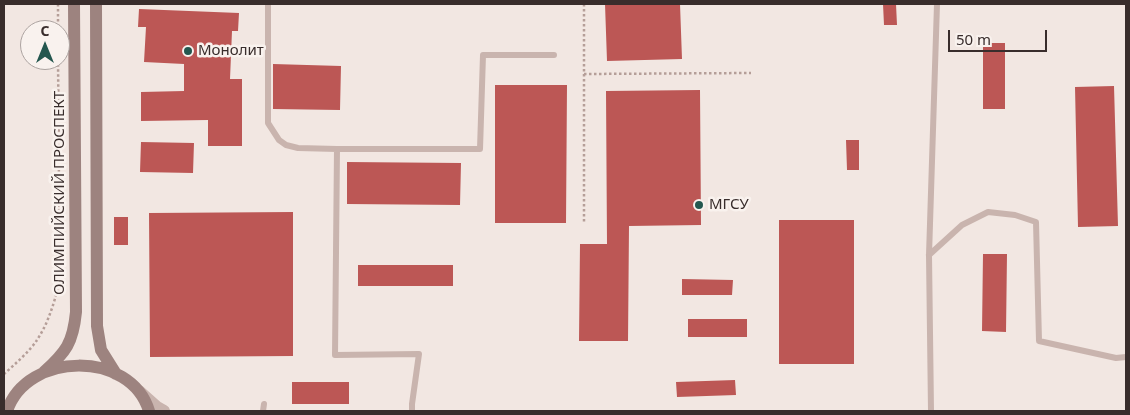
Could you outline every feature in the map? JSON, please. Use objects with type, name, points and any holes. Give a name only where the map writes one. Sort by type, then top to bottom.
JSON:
[{"type":"main road","name":"ОЛИМПИЙСКИЙ ПРОСПЕКТ","points":[[44,372],[58,360],[67,348],[75,328],[74,4]]},
{"type":"main road","points":[[96,4],[97,326],[101,350],[116,374]]},
{"type":"main road","points":[[4,404],[25,385],[44,372],[66,366],[80,366],[102,369],[127,380],[137,388],[144,398],[149,411]]},
{"type":"main road","points":[[7,411],[17,393]]},
{"type":"street","points":[[137,388],[164,411]]},
{"type":"lane","points":[[268,4],[268,123],[279,140],[286,145],[298,148],[480,149],[483,55],[554,55]]},
{"type":"lane","points":[[931,411],[929,255],[937,4]]},
{"type":"lane","points":[[336,149],[335,355],[419,354],[412,411]]},
{"type":"lane","points":[[929,255],[962,225],[988,212],[1014,215],[1036,222],[1039,341],[1116,358],[1126,357]]},
{"type":"path","points":[[58,4],[58,20]]},
{"type":"path","points":[[584,4],[584,223]]},
{"type":"path","points":[[4,374],[36,341],[51,313],[57,292],[58,70]]},
{"type":"path","points":[[584,74],[751,73]]},
{"type":"building","points":[[605,4],[680,4],[682,59],[607,61]]},
{"type":"building","points":[[883,4],[896,4],[897,25],[884,25]]},
{"type":"building","points":[[139,9],[239,13],[238,31],[232,31],[230,79],[242,79],[242,146],[208,146],[208,120],[141,121],[141,92],[184,91],[184,64],[144,62],[146,27],[138,27]]},
{"type":"building","points":[[983,43],[1005,43],[1005,109],[983,109]]},
{"type":"building","points":[[273,64],[341,66],[340,110],[273,109]]},
{"type":"building","points":[[495,85],[567,85],[566,223],[495,223]]},
{"type":"building","points":[[1114,86],[1118,226],[1078,227],[1075,87]]},
{"type":"building","points":[[700,90],[701,225],[629,226],[628,341],[579,341],[580,244],[607,244],[606,91]]},
{"type":"building","points":[[846,140],[859,140],[859,170],[847,170]]},
{"type":"building","points":[[141,142],[194,143],[193,173],[140,172]]},
{"type":"building","points":[[347,162],[461,163],[460,205],[347,204]]},
{"type":"building","points":[[293,212],[293,356],[150,357],[149,213]]},
{"type":"building","points":[[114,217],[128,217],[128,245],[114,245]]},
{"type":"building","points":[[779,220],[854,220],[854,364],[779,364]]},
{"type":"building","points":[[983,254],[1007,254],[1006,332],[982,331]]},
{"type":"building","points":[[358,265],[453,265],[453,286],[358,286]]},
{"type":"building","points":[[682,279],[733,280],[732,295],[682,295]]},
{"type":"building","points":[[688,319],[747,319],[747,337],[688,337]]},
{"type":"building","points":[[735,380],[736,395],[677,397],[676,382]]},
{"type":"building","points":[[292,382],[349,382],[349,404],[292,404]]},
{"type":"place","name":"Монолит","points":[[188,51]]},
{"type":"place","name":"МГСУ","points":[[699,205]]}]
